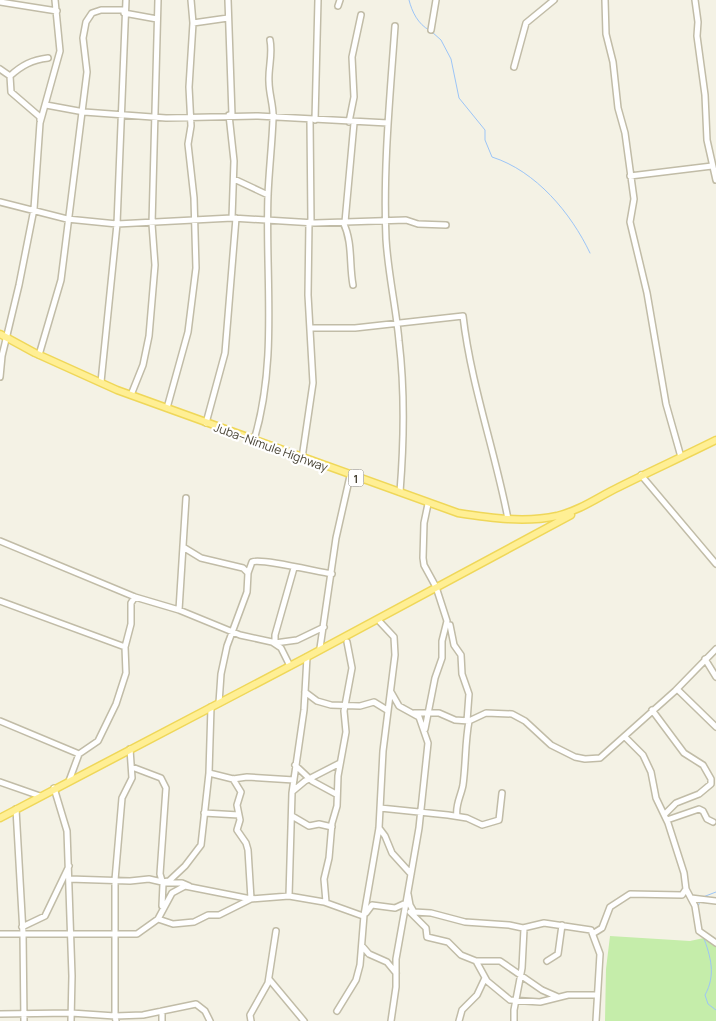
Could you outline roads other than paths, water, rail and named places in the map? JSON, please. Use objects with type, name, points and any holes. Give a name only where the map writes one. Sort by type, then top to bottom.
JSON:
[{"type":"main road","name":"Juba–Nimule Highway","points":[[3,336],[39,355],[131,395],[350,476],[458,513],[508,519],[535,519],[558,516],[591,504],[616,488],[716,440]]},
{"type":"main road","points":[[0,818],[307,657],[320,648],[591,504]]},
{"type":"street","points":[[40,123],[60,51],[55,0]]},
{"type":"street","points":[[101,382],[117,224],[124,11],[126,0]]},
{"type":"street","points":[[131,395],[143,365],[150,336],[155,265],[152,224],[158,0]]},
{"type":"street","points":[[167,408],[188,332],[194,297],[196,268],[195,221],[188,154],[191,118],[189,87],[193,23],[192,0]]},
{"type":"street","points":[[206,424],[225,353],[234,218],[228,0]]},
{"type":"street","points":[[302,458],[313,383],[308,295],[312,120],[318,0]]},
{"type":"street","points":[[431,30],[436,0]]},
{"type":"street","points":[[514,67],[526,23],[554,0]]},
{"type":"street","points":[[605,0],[606,34],[613,62],[618,108],[626,133],[634,199],[630,222],[647,293],[666,404],[681,457]]},
{"type":"street","points":[[694,0],[705,95],[707,140],[716,180]]},
{"type":"street","points":[[0,2],[57,11]]},
{"type":"street","points":[[39,355],[61,280],[84,112],[87,72],[83,38],[86,22],[92,13],[101,10],[124,11],[157,19]]},
{"type":"street","points":[[353,285],[349,264],[349,238],[344,222],[354,96],[352,57],[361,15]]},
{"type":"street","points":[[193,23],[228,18]]},
{"type":"street","points":[[395,26],[388,123],[386,220],[390,278],[397,323],[404,431],[400,492]]},
{"type":"street","points":[[254,440],[262,414],[270,317],[268,195],[273,116],[269,81],[272,51],[270,40]]},
{"type":"street","points":[[10,76],[22,65],[48,58]]},
{"type":"street","points":[[0,69],[10,76]]},
{"type":"street","points":[[0,377],[3,336],[34,209],[40,123],[40,117],[11,92],[10,76]]},
{"type":"street","points":[[46,105],[84,112],[155,117],[273,116],[312,120],[388,123]]},
{"type":"street","points":[[630,176],[712,166]]},
{"type":"street","points":[[234,179],[268,195]]},
{"type":"street","points":[[0,202],[68,219],[117,224],[152,224],[234,218],[310,222],[406,220],[418,224],[446,225]]},
{"type":"street","points":[[311,328],[355,328],[463,316],[472,370],[508,519]]},
{"type":"street","points":[[641,475],[716,564]]},
{"type":"street","points":[[320,648],[336,538],[350,476]]},
{"type":"street","points":[[179,610],[186,498]]},
{"type":"street","points":[[424,731],[435,678],[442,658],[442,641],[447,621],[436,587],[424,566],[424,522],[428,504]]},
{"type":"street","points":[[0,541],[135,597],[179,610],[250,638],[275,643],[297,640],[324,627]]},
{"type":"street","points":[[183,547],[197,556],[243,568],[248,573]]},
{"type":"street","points":[[182,561],[197,556]]},
{"type":"street","points":[[236,566],[261,559],[294,568],[332,574]]},
{"type":"street","points":[[219,703],[221,674],[232,631],[247,592],[248,573],[252,562]]},
{"type":"street","points":[[290,666],[282,648],[275,643],[274,635],[294,568]]},
{"type":"street","points":[[69,781],[78,754],[95,745],[106,727],[126,672],[125,647],[131,624],[131,603],[135,597]]},
{"type":"street","points":[[0,601],[125,647]]},
{"type":"street","points":[[337,1011],[356,980],[363,947],[363,916],[371,860],[379,828],[383,751],[395,656],[394,637],[380,622]]},
{"type":"street","points":[[450,626],[454,645],[461,655],[462,674],[469,694],[466,740],[467,756],[462,787],[456,807],[457,816]]},
{"type":"street","points":[[326,902],[324,879],[337,806],[336,794],[346,732],[345,705],[352,668],[348,642]]},
{"type":"street","points":[[414,713],[428,712],[468,721],[486,713],[512,714],[551,744],[585,759],[600,758],[625,738],[716,649]]},
{"type":"street","points":[[289,896],[292,791],[305,692],[307,657]]},
{"type":"street","points":[[704,659],[716,678]]},
{"type":"street","points":[[677,689],[716,727]]},
{"type":"street","points":[[391,690],[399,706],[414,713],[422,722],[428,743],[406,903],[410,912],[426,928],[427,937],[448,942],[461,955],[476,962],[496,959],[522,974],[542,990],[559,997]]},
{"type":"street","points":[[305,692],[327,704],[360,706],[374,702],[387,710]]},
{"type":"street","points":[[162,883],[169,881],[201,845],[209,774],[211,707]]},
{"type":"street","points":[[652,710],[684,753],[704,765],[711,779],[711,784],[699,794],[676,803],[665,814]]},
{"type":"street","points":[[0,721],[78,754]]},
{"type":"street","points":[[625,738],[645,758],[651,772],[656,798],[665,814],[684,873],[686,889],[695,906],[701,934],[716,943]]},
{"type":"street","points":[[116,1018],[116,880],[122,798],[132,778],[130,749]]},
{"type":"street","points":[[292,791],[340,763]]},
{"type":"street","points":[[295,764],[310,779],[336,794]]},
{"type":"street","points":[[0,934],[137,934],[158,919],[162,906],[160,874],[166,784],[161,778],[132,767]]},
{"type":"street","points":[[209,774],[233,780],[247,777],[294,780]]},
{"type":"street","points":[[233,780],[241,792],[237,805],[238,832],[246,843],[249,855],[251,899]]},
{"type":"street","points":[[0,782],[40,796]]},
{"type":"street","points":[[54,788],[68,831],[72,976],[71,1021]]},
{"type":"street","points":[[380,808],[457,816],[467,818],[482,825],[496,822],[500,817],[502,793]]},
{"type":"street","points":[[16,809],[23,933],[24,1021]]},
{"type":"street","points":[[667,820],[699,809],[713,822]]},
{"type":"street","points":[[204,813],[238,815]]},
{"type":"street","points":[[292,816],[309,826],[319,824],[332,827]]},
{"type":"street","points":[[379,828],[385,836],[392,853],[411,874]]},
{"type":"street","points":[[22,927],[45,916],[69,866]]},
{"type":"street","points":[[69,879],[130,881],[149,879],[162,883],[182,883],[251,899],[289,896],[326,902],[363,916]]},
{"type":"street","points":[[162,906],[172,892],[178,888],[190,886]]},
{"type":"street","points":[[594,934],[602,928],[610,907],[630,894],[682,895],[686,889]]},
{"type":"street","points":[[391,1021],[396,959],[410,912],[408,894]]},
{"type":"street","points":[[367,896],[375,905],[410,912],[431,913],[465,922],[524,928],[544,923],[588,928],[594,934],[600,954],[596,1021]]},
{"type":"street","points":[[691,898],[716,901]]},
{"type":"street","points":[[158,919],[173,924],[194,922],[208,915],[221,914],[251,899]]},
{"type":"street","points":[[395,908],[406,903]]},
{"type":"street","points":[[363,916],[375,905]]},
{"type":"street","points":[[547,961],[558,954],[562,925]]},
{"type":"street","points":[[514,1021],[522,974],[524,928]]},
{"type":"street","points":[[251,1021],[251,1013],[269,979],[276,930]]},
{"type":"street","points":[[363,947],[369,954],[387,962],[396,973]]},
{"type":"street","points":[[476,962],[485,978],[503,996],[516,1001],[540,1002],[573,994],[597,995]]},
{"type":"street","points":[[459,1021],[462,1010],[478,995],[485,978]]},
{"type":"street","points":[[269,979],[304,1021]]},
{"type":"street","points":[[0,1014],[71,1013],[116,1018],[196,1004],[205,1011],[210,1021]]},
{"type":"street","points":[[162,1011],[162,1021]]},
{"type":"waterway","points":[[409,0],[416,17],[429,30]]},
{"type":"waterway","points":[[432,32],[441,40],[451,59],[459,98],[485,130],[485,140],[492,157],[523,172],[550,195],[573,223],[590,253]]},
{"type":"waterway","points":[[703,897],[716,892]]},
{"type":"waterway","points":[[698,908],[700,900]]},
{"type":"waterway","points":[[703,936],[711,966],[710,980],[705,995],[708,1004],[716,1010]]}]
